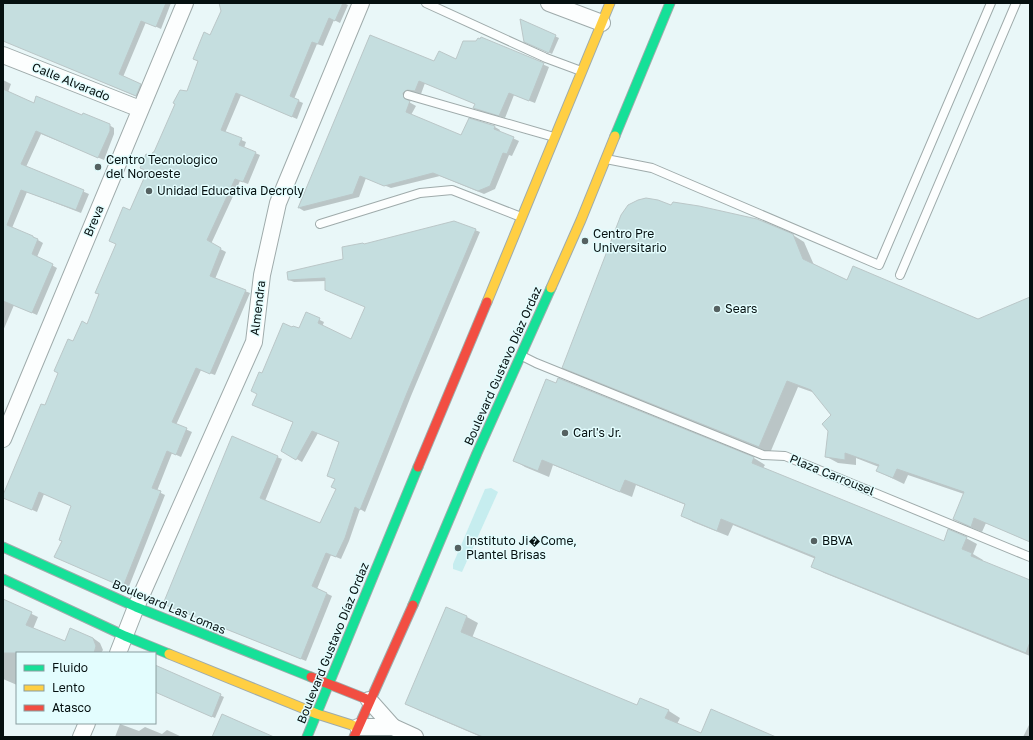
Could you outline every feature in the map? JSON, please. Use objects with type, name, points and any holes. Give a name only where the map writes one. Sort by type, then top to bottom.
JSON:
[{"type":"main road","name":"Boulevard Gustavo Díaz Ordaz","points":[[307,737],[610,3]]},
{"type":"main road","name":"Boulevard Gustavo Díaz Ordaz","points":[[356,732],[477,453],[581,220],[670,3]]},
{"type":"main road","name":"Boulevard Las Lomas","points":[[3,547],[136,608],[369,700]]},
{"type":"main road","points":[[3,579],[125,636],[317,714],[356,732]]},
{"type":"street","name":"Breva","points":[[3,439],[185,3]]},
{"type":"street","name":"Almendra","points":[[118,652],[136,608],[254,342],[262,275],[278,203],[361,3]]},
{"type":"street","points":[[549,3],[602,22]]},
{"type":"street","name":"Calle Alvarado","points":[[3,55],[140,109]]},
{"type":"street","points":[[369,700],[393,728],[415,737]]},
{"type":"street","points":[[81,737],[87,724]]},
{"type":"street","points":[[356,732],[393,728]]},
{"type":"lane","points":[[426,3],[545,58],[582,72]]},
{"type":"lane","points":[[605,159],[652,168],[879,265],[991,3]]},
{"type":"lane","points":[[900,275],[1016,3]]},
{"type":"lane","points":[[408,95],[555,137]]},
{"type":"lane","points":[[320,224],[420,193],[452,190],[522,217]]},
{"type":"lane","name":"Plaza Carrousel","points":[[522,355],[542,365],[763,455],[785,456],[1030,557]]},
{"type":"shaded area","points":[[491,488],[498,492],[462,572],[453,569],[453,564],[485,489]]},
{"type":"building","points":[[3,3],[166,3],[156,27],[141,21],[119,74],[141,84],[136,96],[3,41]]},
{"type":"building","points":[[219,3],[343,3],[335,21],[329,18],[318,44],[312,42],[290,96],[299,100],[292,117],[236,93],[221,130],[242,138],[239,145],[256,152],[243,182],[235,179],[207,240],[221,248],[210,276],[246,290],[210,374],[196,368],[172,422],[187,428],[176,455],[167,451],[152,488],[161,491],[123,587],[54,557],[62,541],[59,540],[71,506],[39,492],[32,510],[3,498],[3,495],[41,404],[45,405],[58,373],[54,371],[68,339],[73,341],[82,321],[87,324],[99,294],[95,293],[116,244],[109,241],[123,207],[130,210],[145,176],[143,175],[145,170],[140,168],[146,154],[151,156],[154,152],[175,104],[173,103],[180,90],[187,91],[198,61],[193,59],[204,32],[210,35],[221,11]]},
{"type":"building","points":[[520,19],[556,35],[549,53],[524,42]]},
{"type":"building","points":[[370,35],[434,61],[439,51],[456,59],[463,41],[476,41],[481,37],[544,63],[529,101],[509,93],[499,116],[473,108],[475,104],[419,81],[415,91],[407,90],[403,93],[404,98],[410,101],[406,112],[461,135],[469,118],[495,126],[494,129],[514,137],[507,154],[503,153],[490,186],[478,191],[433,173],[384,186],[360,176],[353,194],[298,208]]},
{"type":"building","points":[[3,89],[34,103],[36,96],[82,115],[83,113],[110,124],[110,131],[98,158],[36,131],[21,164],[84,190],[76,210],[21,190],[7,225],[38,239],[32,254],[53,264],[32,313],[3,301]]},
{"type":"building","points":[[646,198],[658,200],[671,205],[673,202],[699,206],[757,219],[793,234],[803,259],[847,280],[853,266],[978,319],[1030,297],[1030,542],[974,518],[971,527],[953,519],[964,492],[897,469],[893,478],[876,471],[879,465],[845,453],[845,460],[825,457],[828,431],[822,424],[831,415],[811,390],[787,381],[759,447],[562,368],[621,215],[628,205]]},
{"type":"building","points":[[454,221],[476,229],[407,393],[360,510],[355,507],[345,538],[336,557],[326,553],[312,586],[327,593],[301,659],[163,604],[232,436],[278,456],[260,498],[320,523],[336,489],[331,487],[335,479],[327,476],[339,442],[312,431],[296,460],[281,451],[293,422],[252,405],[257,394],[251,391],[259,372],[262,373],[283,323],[299,328],[306,312],[320,318],[318,323],[351,339],[365,307],[325,290],[325,278],[288,280],[287,272],[343,259],[342,247],[364,244]]},
{"type":"building","points":[[558,378],[754,457],[752,463],[944,541],[948,529],[967,537],[962,549],[972,553],[971,556],[1030,580],[1030,642],[1026,653],[811,567],[815,557],[721,519],[717,531],[681,516],[685,504],[625,480],[620,492],[542,460],[538,471],[513,461],[546,379],[556,383]]},
{"type":"building","points":[[3,599],[32,612],[26,625],[65,641],[70,628],[93,638],[96,646],[94,652],[3,653]]},
{"type":"building","points":[[446,607],[467,616],[461,632],[637,705],[640,698],[669,710],[665,718],[701,733],[711,709],[776,737],[483,737],[405,704]]},
{"type":"building","points":[[156,665],[221,694],[212,717],[156,692]]},
{"type":"building","points":[[222,714],[274,737],[212,737]]},
{"type":"traffic: fast","points":[[615,136],[670,3]]},
{"type":"traffic: fast","points":[[413,605],[477,453],[551,288]]},
{"type":"traffic: fast","points":[[307,737],[418,467]]},
{"type":"traffic: fast","points":[[3,547],[136,607],[311,677]]},
{"type":"traffic: fast","points":[[3,579],[125,636],[169,654]]},
{"type":"traffic: slow","points":[[487,302],[610,3]]},
{"type":"traffic: slow","points":[[551,288],[581,220],[615,136]]},
{"type":"traffic: slow","points":[[169,654],[317,714],[358,727]]},
{"type":"traffic: jam","points":[[418,467],[487,302]]},
{"type":"traffic: jam","points":[[354,737],[413,605]]},
{"type":"traffic: jam","points":[[311,677],[369,700]]},
{"type":"place","name":"Centro Tecnologico del Noroeste","points":[[98,167]]},
{"type":"place","name":"Unidad Educativa Decroly","points":[[149,191]]},
{"type":"place","name":"Centro Pre Universitario","points":[[585,241]]},
{"type":"place","name":"Sears","points":[[717,309]]},
{"type":"place","name":"Carl's Jr.","points":[[565,433]]},
{"type":"place","name":"BBVA","points":[[814,541]]},
{"type":"place","name":"Instituto Ji�Come, Plantel Brisas","points":[[458,548]]}]
